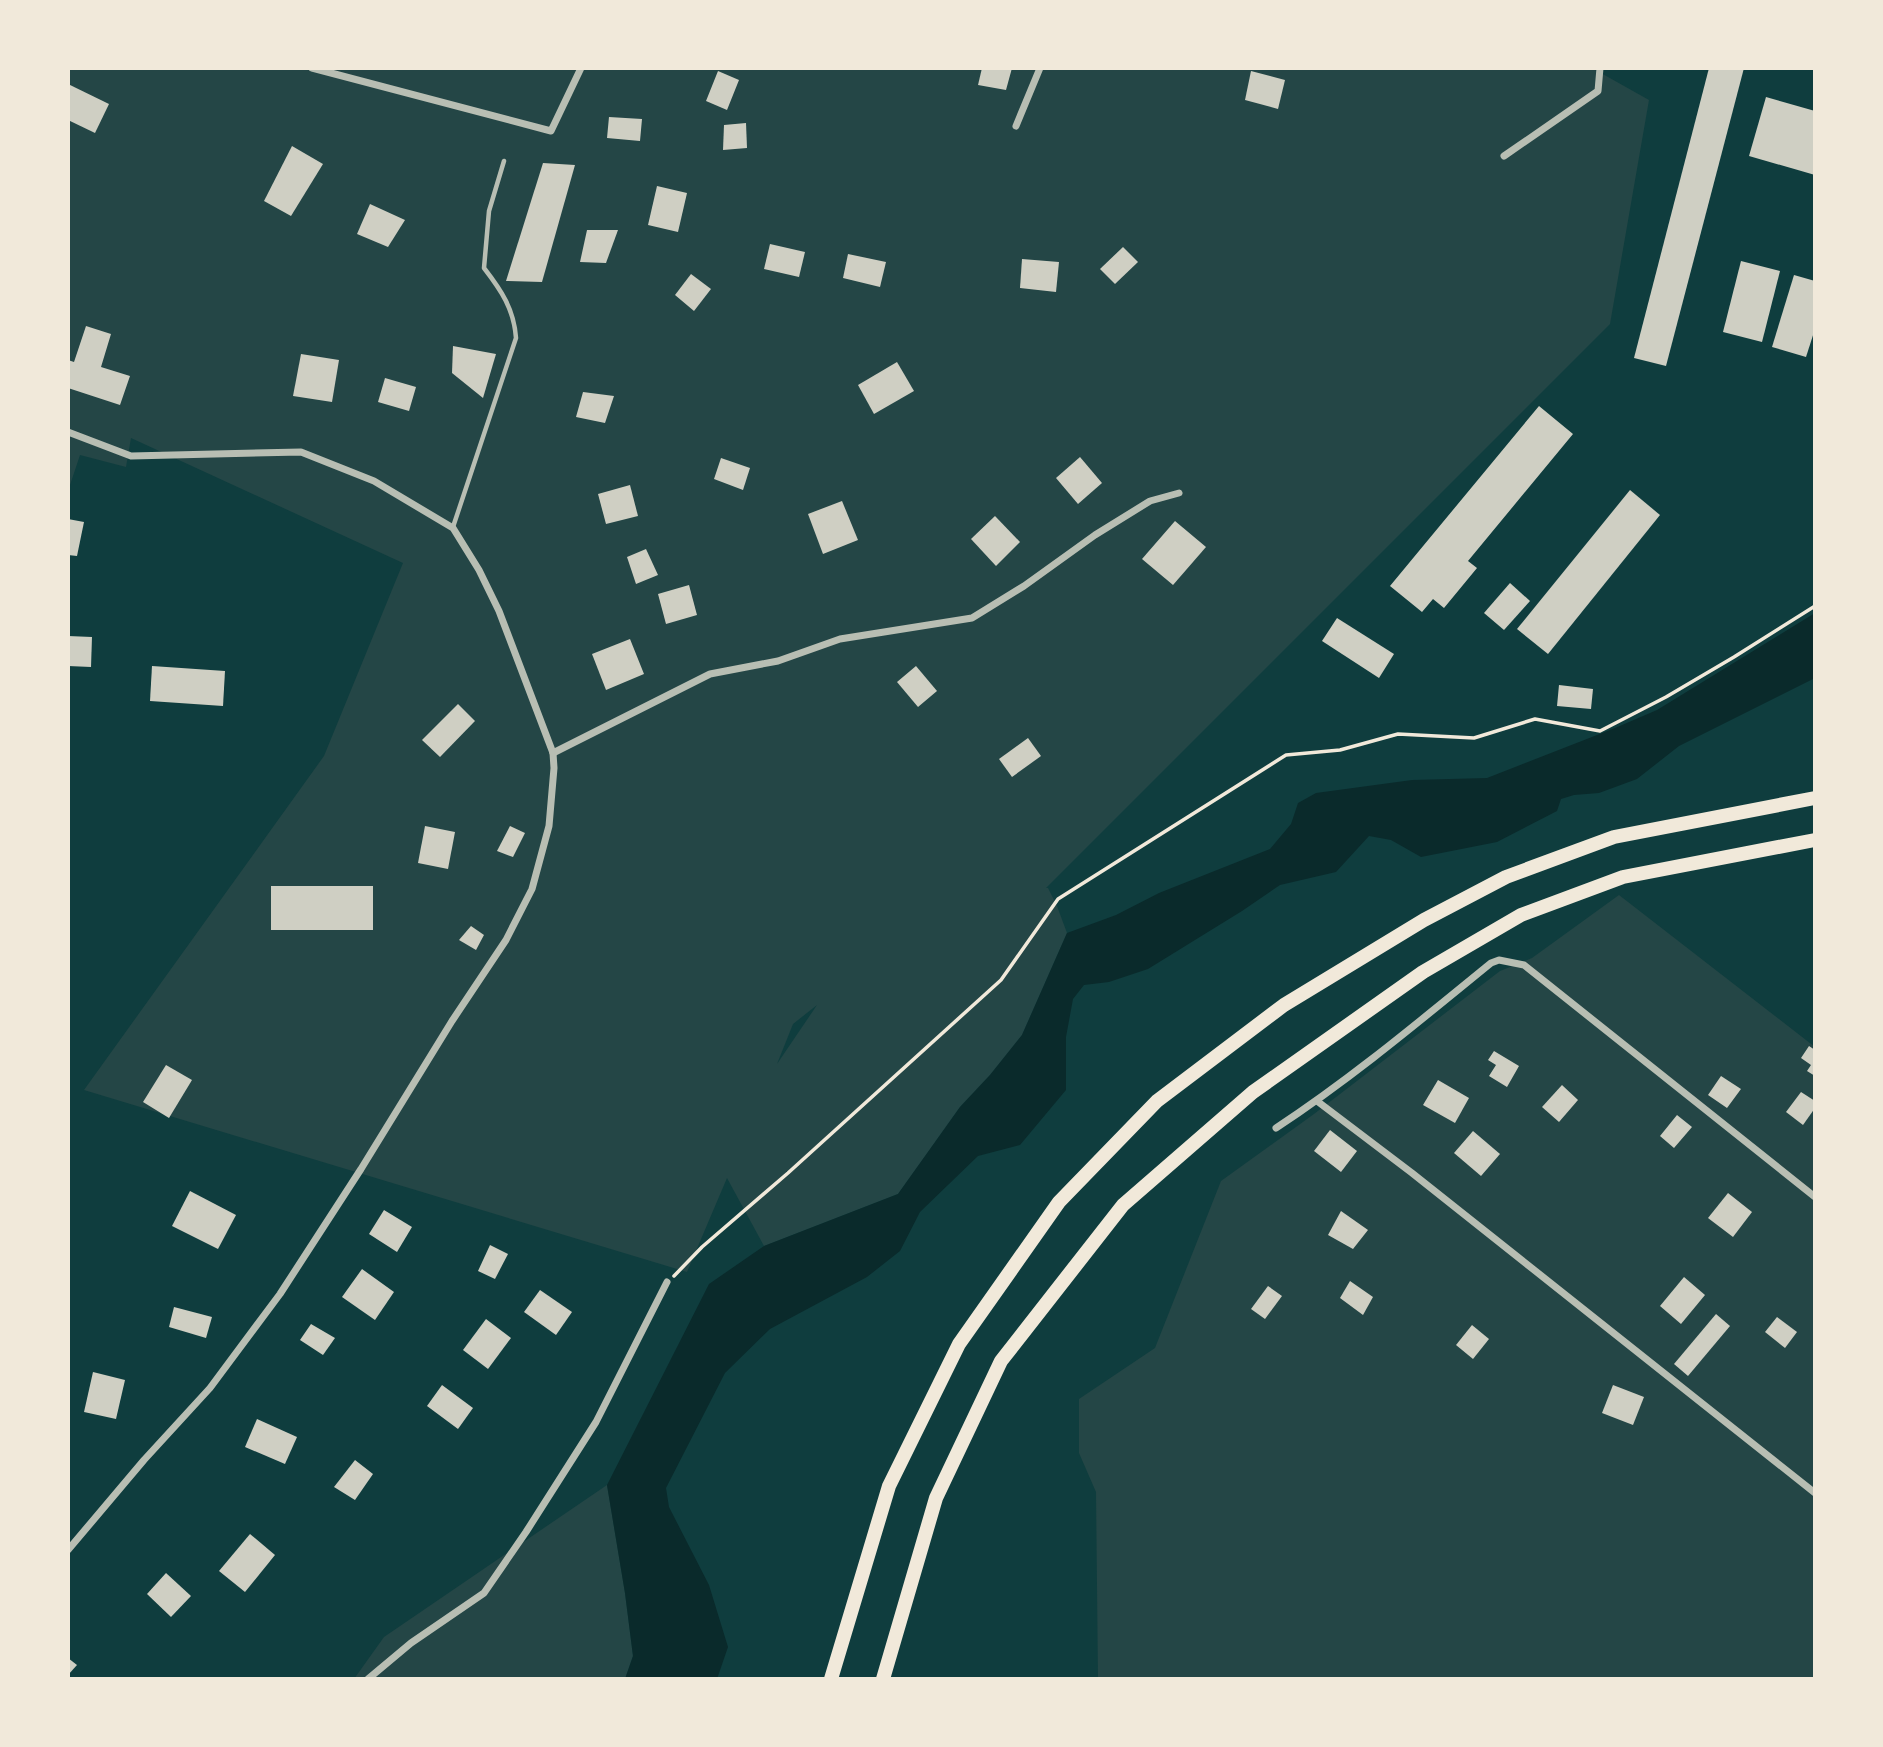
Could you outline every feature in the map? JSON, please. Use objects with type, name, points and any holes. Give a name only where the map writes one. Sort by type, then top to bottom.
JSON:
[{"type":"main road","points":[[831,1679],[889,1486],[959,1344],[1059,1202],[1157,1101],[1284,1005],[1424,919],[1506,877],[1614,837],[1815,798]]},
{"type":"main road","points":[[883,1679],[936,1498],[1001,1362],[1123,1205],[1253,1092],[1423,972],[1521,915],[1623,877],[1815,840]]},
{"type":"street","points":[[312,68],[551,131],[581,68]]},
{"type":"street","points":[[1016,126],[1040,68]]},
{"type":"street","points":[[1504,156],[1598,91],[1600,68]]},
{"type":"street","points":[[68,432],[131,456],[300,452],[374,481],[453,528],[479,570],[499,611],[553,753],[554,768],[549,826],[532,889],[506,940],[280,1294],[210,1388],[144,1460],[68,1550]]},
{"type":"street","points":[[553,753],[710,674],[778,661],[840,639],[972,618],[1150,501],[1179,493]]},
{"type":"street","points":[[1276,1128],[1317,1101],[1393,1043],[1491,962],[1499,960],[1524,965],[1815,1197]]},
{"type":"street","points":[[1317,1101],[1815,1493]]},
{"type":"street","points":[[368,1679],[411,1643],[484,1593],[596,1422],[667,1282]]},
{"type":"lane","points":[[453,528],[516,338],[515,323],[502,291],[484,268],[489,211],[504,161]]},
{"type":"path","points":[[667,1282],[702,1247],[1001,980],[1058,899],[1286,755],[1340,750],[1398,734],[1474,738],[1535,719],[1600,731],[1678,690],[1815,606]]},
{"type":"shaded area","points":[[68,68],[1592,68],[1649,100],[1610,324],[1046,888],[1057,906],[1067,933],[1022,1035],[960,1107],[898,1194],[764,1246],[727,1178],[687,1272],[84,1090],[324,756],[403,563],[131,438],[126,467],[80,455],[68,491]],"holes":[[[817,1005],[777,1064],[793,1024]]]},
{"type":"shaded area","points":[[1815,613],[1815,678],[1679,746],[1637,779],[1599,793],[1561,799],[1557,811],[1497,842],[1421,857],[1391,840],[1369,836],[1336,872],[1280,885],[1148,969],[1109,982],[1084,985],[1073,999],[1066,1037],[1066,1090],[1020,1145],[978,1156],[920,1212],[900,1251],[867,1277],[770,1329],[725,1373],[666,1488],[669,1507],[709,1585],[728,1647],[717,1679],[625,1679],[633,1656],[607,1485],[709,1284],[764,1246],[898,1194],[960,1107],[1022,1035],[1067,933],[1116,915],[1159,893],[1270,849],[1291,824],[1298,803],[1316,793],[1412,780],[1487,778],[1657,710]]},
{"type":"shaded area","points":[[1619,895],[1815,1047],[1815,1679],[1098,1679],[1096,1492],[1079,1453],[1079,1399],[1155,1348],[1221,1181],[1314,1114],[1500,971],[1532,958]]},
{"type":"shaded area","points":[[607,1485],[633,1656],[625,1679],[354,1679],[384,1637]]},
{"type":"building","points":[[982,68],[1012,68],[1006,90],[978,85]]},
{"type":"building","points":[[1709,68],[1744,68],[1666,366],[1634,358]]},
{"type":"building","points":[[718,71],[739,80],[727,110],[706,101]]},
{"type":"building","points":[[1251,71],[1285,80],[1278,109],[1245,100]]},
{"type":"building","points":[[68,84],[109,104],[95,133],[68,120]]},
{"type":"building","points":[[1766,97],[1815,111],[1815,175],[1749,156]]},
{"type":"building","points":[[609,117],[642,119],[640,141],[607,138]]},
{"type":"building","points":[[746,123],[747,148],[723,150],[724,125]]},
{"type":"building","points":[[292,146],[323,164],[291,216],[264,201]]},
{"type":"building","points":[[543,163],[575,165],[542,282],[506,281]]},
{"type":"building","points":[[657,186],[687,193],[678,232],[648,225]]},
{"type":"building","points":[[370,204],[405,220],[388,247],[357,234]]},
{"type":"building","points":[[587,230],[618,230],[606,263],[580,262]]},
{"type":"building","points":[[770,244],[805,252],[799,277],[764,269]]},
{"type":"building","points":[[1123,247],[1138,262],[1115,284],[1100,269]]},
{"type":"building","points":[[848,254],[886,262],[880,287],[843,278]]},
{"type":"building","points":[[1022,259],[1059,262],[1056,292],[1020,288]]},
{"type":"building","points":[[1741,261],[1780,271],[1762,342],[1723,332]]},
{"type":"building","points":[[691,274],[711,289],[694,311],[675,295]]},
{"type":"building","points":[[1794,275],[1815,281],[1815,329],[1806,357],[1772,347]]},
{"type":"building","points":[[86,326],[111,334],[101,367],[130,376],[120,405],[68,388],[68,360],[74,362]]},
{"type":"building","points":[[453,346],[496,354],[483,398],[452,373]]},
{"type":"building","points":[[301,354],[339,360],[332,402],[293,396]]},
{"type":"building","points":[[897,362],[914,391],[874,414],[858,385]]},
{"type":"building","points":[[385,378],[416,387],[409,411],[378,402]]},
{"type":"building","points":[[583,392],[614,396],[605,423],[576,417]]},
{"type":"building","points":[[1539,406],[1573,434],[1468,561],[1477,568],[1444,608],[1433,599],[1422,612],[1390,586]]},
{"type":"building","points":[[1080,457],[1102,483],[1078,504],[1056,478]]},
{"type":"building","points":[[721,458],[750,468],[743,490],[714,479]]},
{"type":"building","points":[[630,485],[638,516],[606,524],[598,494]]},
{"type":"building","points":[[1630,490],[1660,515],[1548,654],[1517,629]]},
{"type":"building","points":[[842,501],[858,540],[823,554],[808,514]]},
{"type":"building","points":[[995,516],[1020,542],[996,566],[971,539]]},
{"type":"building","points":[[68,519],[84,522],[77,556],[68,555]]},
{"type":"building","points":[[1175,521],[1206,547],[1173,585],[1142,559]]},
{"type":"building","points":[[646,549],[658,575],[636,584],[627,557]]},
{"type":"building","points":[[1510,583],[1530,601],[1504,630],[1484,613]]},
{"type":"building","points":[[689,585],[697,615],[666,624],[658,594]]},
{"type":"building","points":[[1337,618],[1394,654],[1379,678],[1322,641]]},
{"type":"building","points":[[68,636],[92,637],[91,667],[68,666]]},
{"type":"building","points":[[630,639],[644,674],[606,690],[592,654]]},
{"type":"building","points":[[152,666],[225,671],[223,706],[150,701]]},
{"type":"building","points":[[916,666],[937,691],[918,707],[897,682]]},
{"type":"building","points":[[1559,685],[1593,689],[1591,709],[1557,706]]},
{"type":"building","points":[[458,704],[475,721],[440,757],[422,740]]},
{"type":"building","points":[[1028,738],[1041,756],[1012,777],[999,759]]},
{"type":"building","points":[[425,826],[455,832],[448,869],[418,863]]},
{"type":"building","points":[[510,826],[525,833],[513,857],[497,851]]},
{"type":"building","points":[[271,886],[373,886],[373,930],[271,930]]},
{"type":"building","points":[[471,926],[484,935],[476,950],[459,940]]},
{"type":"building","points":[[1809,1046],[1815,1050],[1815,1076],[1807,1071],[1811,1065],[1801,1058]]},
{"type":"building","points":[[1494,1051],[1519,1066],[1507,1087],[1489,1076],[1496,1065],[1488,1060]]},
{"type":"building","points":[[166,1065],[192,1080],[169,1118],[143,1102]]},
{"type":"building","points":[[1721,1076],[1741,1089],[1727,1108],[1708,1095]]},
{"type":"building","points":[[1438,1080],[1469,1098],[1455,1123],[1423,1105]]},
{"type":"building","points":[[1562,1085],[1578,1100],[1559,1122],[1542,1107]]},
{"type":"building","points":[[1801,1092],[1815,1101],[1815,1108],[1803,1125],[1786,1112]]},
{"type":"building","points":[[1677,1115],[1692,1127],[1674,1148],[1660,1136]]},
{"type":"building","points":[[1330,1130],[1357,1151],[1341,1172],[1314,1151]]},
{"type":"building","points":[[1473,1131],[1500,1154],[1481,1176],[1454,1153]]},
{"type":"building","points":[[190,1191],[236,1215],[218,1249],[172,1226]]},
{"type":"building","points":[[1728,1193],[1752,1212],[1733,1237],[1708,1218]]},
{"type":"building","points":[[384,1210],[412,1227],[397,1252],[369,1234]]},
{"type":"building","points":[[1341,1211],[1368,1230],[1353,1249],[1328,1235]]},
{"type":"building","points":[[490,1245],[508,1254],[495,1279],[478,1271]]},
{"type":"building","points":[[362,1269],[394,1292],[375,1320],[342,1297]]},
{"type":"building","points":[[1684,1277],[1705,1295],[1681,1324],[1660,1306]]},
{"type":"building","points":[[1350,1281],[1373,1297],[1363,1315],[1340,1298]]},
{"type":"building","points":[[1268,1286],[1282,1296],[1265,1319],[1251,1309]]},
{"type":"building","points":[[540,1290],[572,1312],[556,1335],[524,1312]]},
{"type":"building","points":[[174,1307],[212,1317],[206,1338],[169,1327]]},
{"type":"building","points":[[1716,1314],[1730,1326],[1688,1376],[1674,1364]]},
{"type":"building","points":[[1777,1317],[1797,1332],[1785,1348],[1765,1332]]},
{"type":"building","points":[[486,1319],[511,1338],[488,1369],[463,1350]]},
{"type":"building","points":[[311,1324],[335,1338],[323,1355],[300,1340]]},
{"type":"building","points":[[1472,1325],[1489,1339],[1473,1359],[1456,1345]]},
{"type":"building","points":[[93,1372],[125,1380],[116,1419],[84,1412]]},
{"type":"building","points":[[442,1385],[473,1408],[458,1429],[427,1406]]},
{"type":"building","points":[[1613,1385],[1644,1397],[1633,1425],[1602,1413]]},
{"type":"building","points":[[257,1419],[297,1437],[285,1464],[245,1447]]},
{"type":"building","points":[[355,1460],[373,1474],[355,1500],[334,1487]]},
{"type":"building","points":[[250,1534],[275,1555],[245,1592],[219,1571]]},
{"type":"building","points":[[166,1573],[191,1596],[171,1617],[147,1594]]},
{"type":"building","points":[[68,1658],[77,1665],[68,1675]]}]
